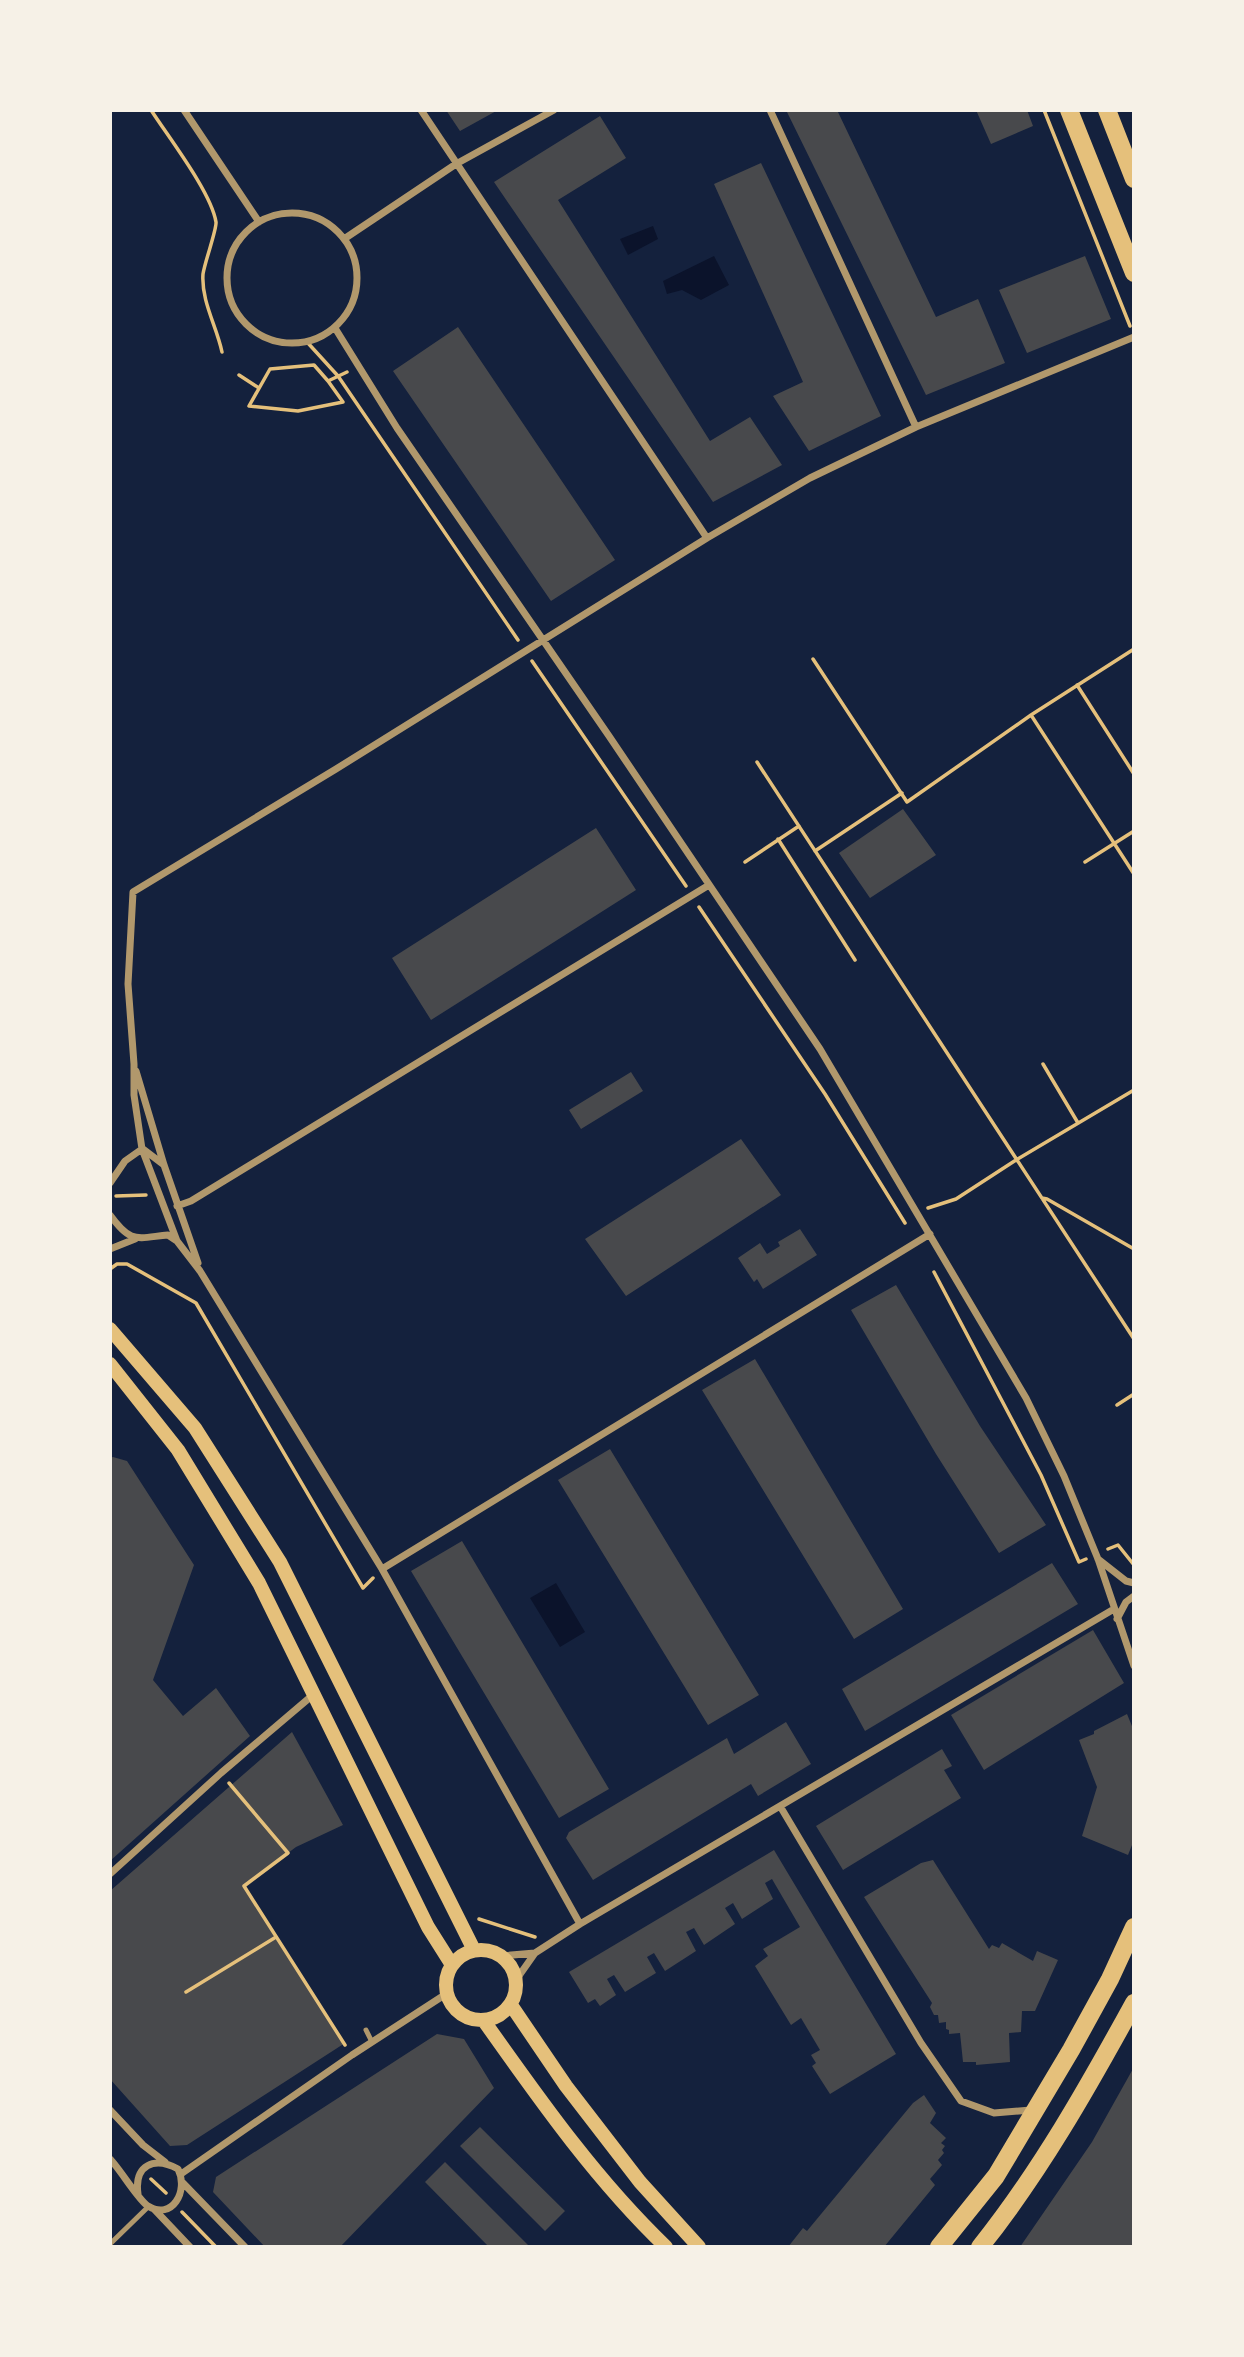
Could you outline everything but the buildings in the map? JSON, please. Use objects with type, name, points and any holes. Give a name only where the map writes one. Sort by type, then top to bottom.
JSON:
[{"type":"main road","points":[[1069,110],[1134,274]]},
{"type":"main road","points":[[1107,110],[1134,179]]},
{"type":"main road","points":[[110,1329],[195,1429],[280,1563],[457,1921],[474,1950]]},
{"type":"main road","points":[[110,1364],[178,1450],[259,1583],[428,1927],[452,1965]]},
{"type":"main road","points":[[939,2247],[996,2176],[1110,1979],[1134,1927]]},
{"type":"main road","points":[[474,1950],[490,1951],[501,1956],[513,1970],[516,1980],[511,2005],[497,2017],[484,2021],[469,2019],[458,2013],[446,1994],[445,1981],[452,1965],[461,1956],[474,1950]]},
{"type":"main road","points":[[980,2247],[1012,2207],[1102,2061],[1134,2003]]},
{"type":"main road","points":[[511,2005],[566,2086],[640,2182],[699,2247]]},
{"type":"main road","points":[[484,2021],[550,2115],[666,2247]]},
{"type":"street","points":[[184,110],[259,222]]},
{"type":"street","points":[[421,110],[706,538]]},
{"type":"street","points":[[345,239],[456,164],[554,110]]},
{"type":"street","points":[[770,110],[916,427]]},
{"type":"street","points":[[282,214],[302,214],[318,218],[332,226],[345,239],[356,264],[356,291],[345,317],[335,328],[307,342],[284,343],[260,335],[239,317],[227,289],[229,260],[245,233],[259,222],[282,214]]},
{"type":"street","points":[[335,328],[397,428],[544,640],[820,1049],[1026,1398],[1064,1476],[1097,1557],[1134,1666]]},
{"type":"street","points":[[580,1924],[382,1569],[200,1270],[177,1241],[142,1149],[134,1095],[128,984],[134,892],[526,652],[706,538],[810,478],[916,427],[1134,337]]},
{"type":"street","points":[[177,1206],[202,1194],[709,885]]},
{"type":"street","points":[[134,1064],[177,1206],[200,1270]]},
{"type":"street","points":[[142,1149],[164,1165]]},
{"type":"street","points":[[110,1183],[125,1161],[142,1149]]},
{"type":"street","points":[[110,1215],[121,1231],[135,1239]]},
{"type":"street","points":[[382,1569],[930,1234]]},
{"type":"street","points":[[110,1249],[135,1239],[168,1235],[177,1241]]},
{"type":"street","points":[[1097,1557],[1126,1581],[1134,1583]]},
{"type":"street","points":[[1117,1619],[1126,1602],[1134,1596]]},
{"type":"street","points":[[516,1980],[536,1952],[580,1924],[1114,1609]]},
{"type":"street","points":[[110,1874],[221,1773],[314,1694]]},
{"type":"street","points":[[780,1806],[921,2043],[961,2101],[994,2113],[1035,2109]]},
{"type":"street","points":[[501,1956],[536,1952]]},
{"type":"street","points":[[181,2174],[352,2055],[446,1994]]},
{"type":"street","points":[[110,2110],[143,2146],[178,2169],[181,2174],[183,2183],[180,2198],[162,2209],[151,2207]]},
{"type":"street","points":[[110,2159],[138,2194],[190,2247]]},
{"type":"street","points":[[138,2194],[136,2182],[142,2169],[157,2162],[166,2163]]},
{"type":"street","points":[[183,2183],[245,2247]]},
{"type":"lane","points":[[366,2030],[372,2042]]},
{"type":"lane","points":[[110,2245],[151,2207]]},
{"type":"path","points":[[151,110],[211,203],[217,226],[209,246],[203,276],[208,312],[218,334],[222,352]]},
{"type":"path","points":[[1044,110],[1128,321]]},
{"type":"path","points":[[307,342],[338,376],[692,895],[825,1094],[916,1242]]},
{"type":"path","points":[[314,365],[328,382],[343,402],[298,411],[249,406],[270,369],[314,365]]},
{"type":"path","points":[[328,382],[358,366]]},
{"type":"path","points":[[239,375],[259,388]]},
{"type":"path","points":[[813,659],[907,802],[1031,715],[1134,649]]},
{"type":"path","points":[[1077,685],[1134,774]]},
{"type":"path","points":[[1031,715],[1134,874]]},
{"type":"path","points":[[757,762],[1134,1339]]},
{"type":"path","points":[[815,851],[902,793]]},
{"type":"path","points":[[746,862],[799,826]]},
{"type":"path","points":[[1085,862],[1134,831]]},
{"type":"path","points":[[778,839],[855,960]]},
{"type":"path","points":[[1043,1064],[1078,1123]]},
{"type":"path","points":[[916,1212],[956,1199],[1134,1090]]},
{"type":"path","points":[[1042,1198],[1134,1250]]},
{"type":"path","points":[[110,1269],[117,1264],[127,1264],[196,1303],[363,1588],[382,1569]]},
{"type":"path","points":[[932,1270],[1041,1475],[1079,1562],[1097,1557],[1118,1545],[1134,1565]]},
{"type":"path","points":[[1117,1405],[1134,1394]]},
{"type":"path","points":[[221,1773],[288,1853],[244,1886],[352,2055]]},
{"type":"path","points":[[457,1921],[470,1916],[552,1942]]},
{"type":"path","points":[[186,1992],[276,1937]]},
{"type":"path","points":[[148,2187],[154,2178],[166,2197],[171,2188]]},
{"type":"path","points":[[186,2207],[179,2213],[216,2247]]},
{"type":"water","points":[[653,226],[658,239],[628,255],[620,239]]},
{"type":"water","points":[[714,256],[729,285],[701,300],[682,290],[667,294],[663,281]]},
{"type":"water","points":[[556,1583],[585,1632],[560,1647],[530,1598]]}]
